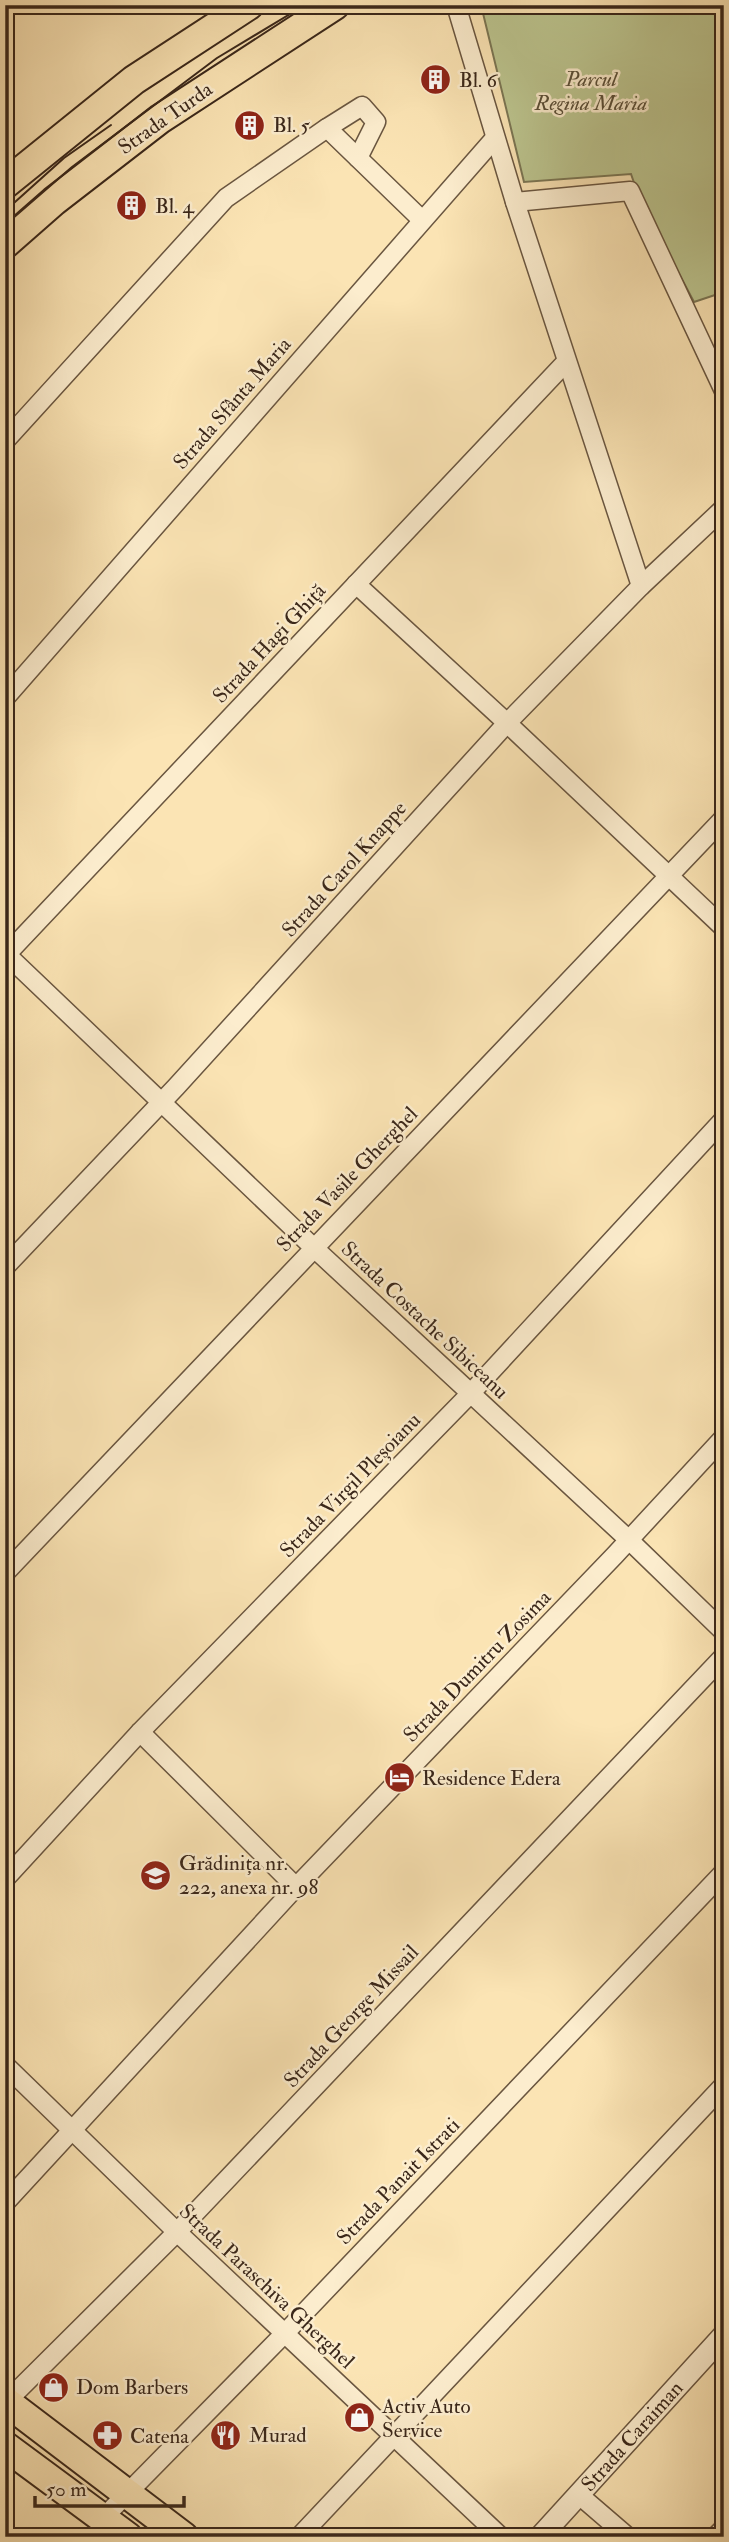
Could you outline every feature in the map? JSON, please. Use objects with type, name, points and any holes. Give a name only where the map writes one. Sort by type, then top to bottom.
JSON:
[{"type":"main road","points":[[5,184],[134,80],[248,5]]},
{"type":"main road","name":"Strada Turda","points":[[5,244],[54,201],[160,119],[335,5]]},
{"type":"main road","points":[[6,2402],[184,2537]]},
{"type":"main road","points":[[5,2446],[128,2537]]},
{"type":"street","points":[[456,5],[515,202],[641,586]]},
{"type":"street","points":[[5,441],[226,198],[362,106],[376,122],[358,158]]},
{"type":"street","points":[[327,128],[422,220]]},
{"type":"street","name":"Strada Sfânta Maria","points":[[5,698],[495,138]]},
{"type":"street","points":[[515,202],[630,191],[724,391]]},
{"type":"street","name":"Strada Hagi Ghiță","points":[[6,954],[566,362]]},
{"type":"street","name":"Strada Carol Knappe","points":[[5,1267],[162,1102],[507,723],[641,586],[724,508]]},
{"type":"street","points":[[356,584],[724,928]]},
{"type":"street","name":"Strada Vasile Gherghel","points":[[5,1573],[724,818]]},
{"type":"street","name":"Strada Costache Sibiceanu","points":[[6,954],[313,1247],[629,1540],[724,1632]]},
{"type":"street","name":"Strada Virgil Pleșoianu","points":[[5,1879],[140,1732],[470,1394],[724,1119]]},
{"type":"street","name":"Strada Dumitru Zosima","points":[[5,2203],[296,1887],[629,1540],[724,1437]]},
{"type":"street","name":"Strada George Missail","points":[[6,2402],[177,2232],[724,1656]]},
{"type":"street","points":[[140,1732],[296,1887]]},
{"type":"street","name":"Strada Panait Istrati","points":[[103,2518],[285,2333],[724,1872]]},
{"type":"street","name":"Strada Paraschiva Gherghel","points":[[5,2065],[177,2232],[501,2537]]},
{"type":"street","points":[[299,2537],[724,2085]]},
{"type":"street","name":"Strada Caraiman","points":[[540,2537],[724,2335]]},
{"type":"street","points":[[578,2494],[628,2537]]},
{"type":"street","points":[[715,2537],[724,2528]]},
{"type":"green space","name":"Parcul Regina Maria","points":[[481,5],[724,5],[724,292],[694,302],[640,200],[631,174],[524,182]]},
{"type":"tram line","points":[[5,225],[72,167],[217,58],[305,5]]},
{"type":"tram line","points":[[5,211],[64,158],[111,125]]},
{"type":"place","name":"Bl. 6","points":[[436,80]]},
{"type":"place","name":"Bl. 5","points":[[250,125]]},
{"type":"place","name":"Bl. 4","points":[[132,206]]},
{"type":"place","name":"Residence Edera","points":[[399,1778]]},
{"type":"place","name":"Grădinița nr. 222, anexa nr. 98","points":[[156,1875]]},
{"type":"place","name":"Dom Barbers","points":[[53,2387]]},
{"type":"place","name":"Activ Auto Service","points":[[359,2418]]},
{"type":"place","name":"Murad","points":[[226,2435]]},
{"type":"place","name":"Catena","points":[[107,2436]]}]
